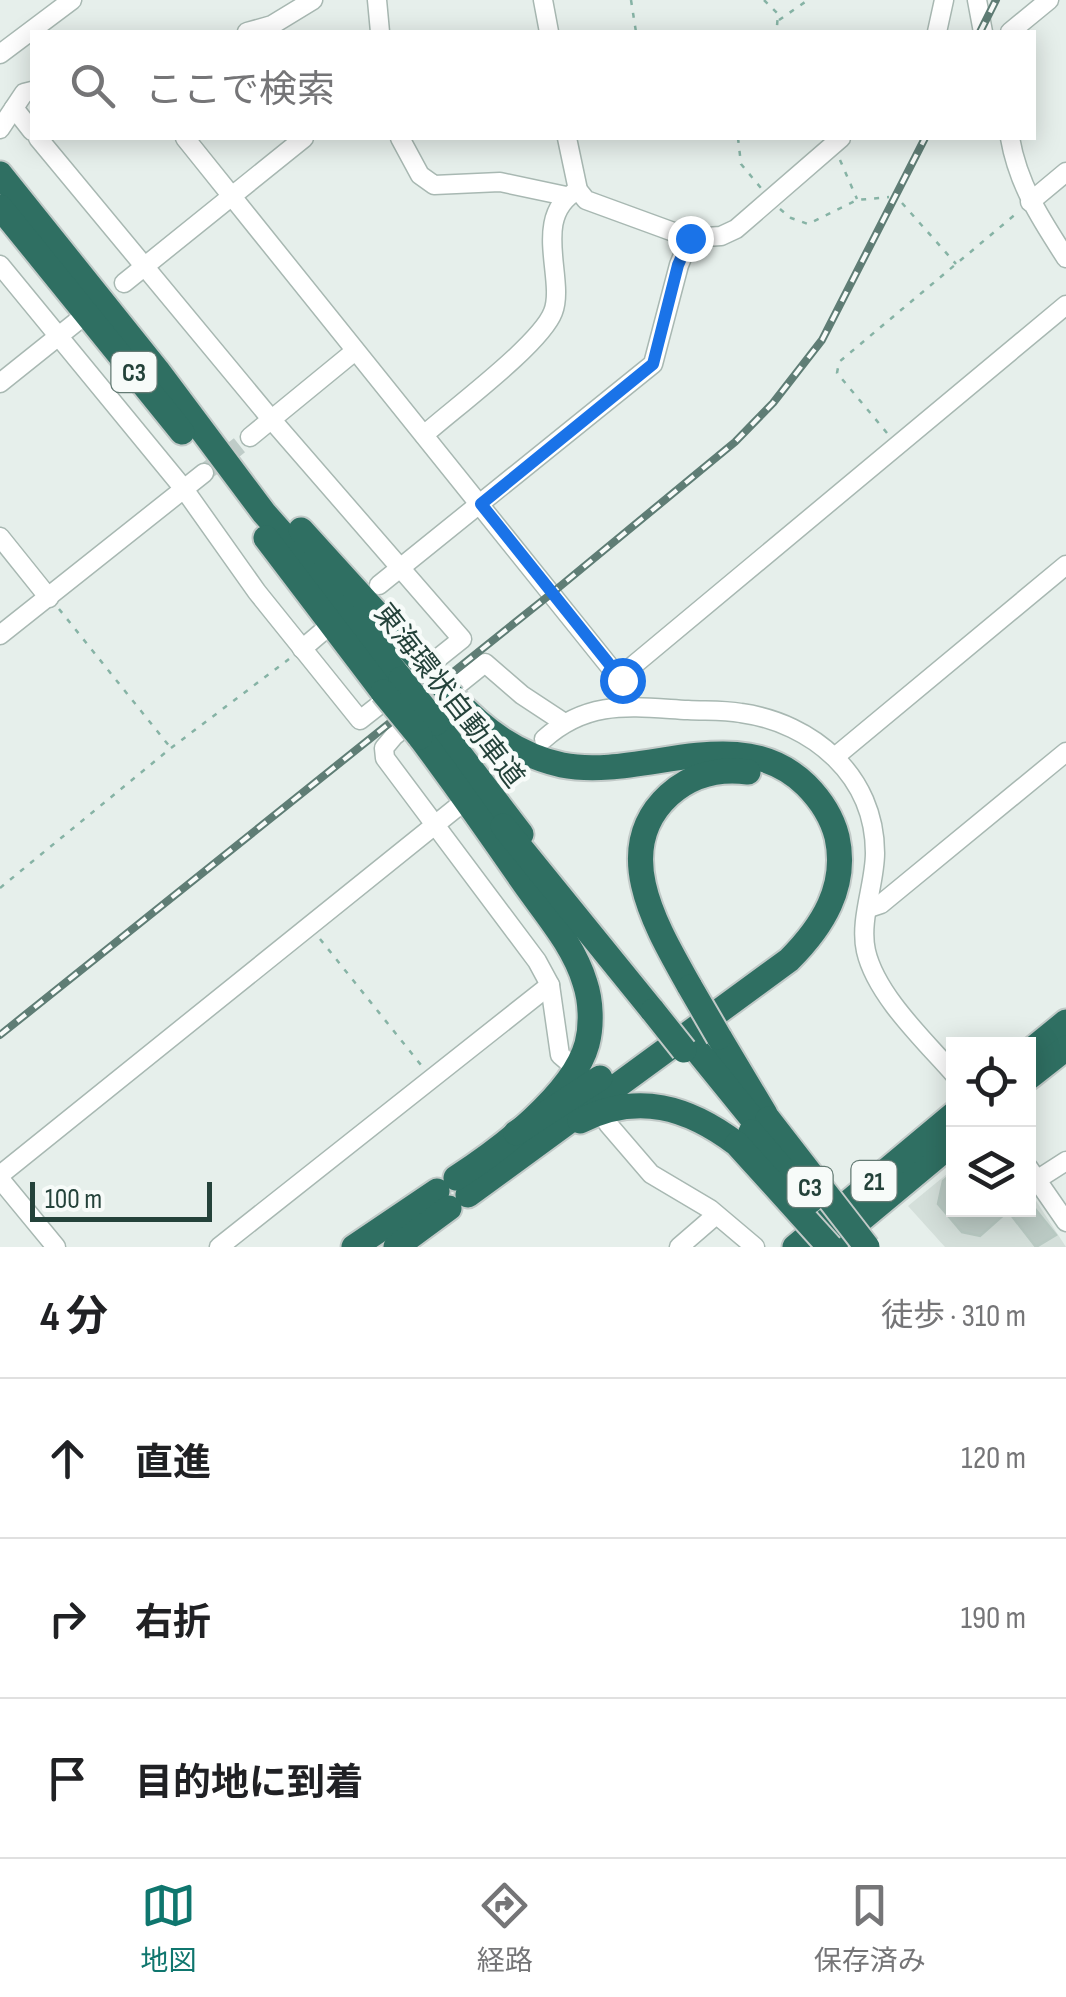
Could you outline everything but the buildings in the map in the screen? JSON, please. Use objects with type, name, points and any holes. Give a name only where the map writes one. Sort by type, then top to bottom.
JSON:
[{"type":"highway","name":"東海環状自動車道","points":[[0,174],[157,370],[264,513],[318,574],[391,686]]},
{"type":"highway","name":"東海環状自動車道","points":[[0,207],[266,538],[688,1046],[848,1247]]},
{"type":"highway","points":[[157,370],[453,698],[499,740],[530,756],[596,768],[730,753],[768,760],[784,767],[811,790],[830,818],[836,836],[839,874],[817,930],[804,945],[772,973],[627,1076],[523,1143]]},
{"type":"highway","points":[[426,730],[550,918],[585,982],[590,1020],[587,1044],[523,1143]]},
{"type":"highway","points":[[354,1247],[453,1193],[523,1143],[763,963],[799,928],[812,909],[824,866],[816,825],[790,791],[757,773],[724,770],[691,779],[662,801],[645,831],[641,848],[642,886],[660,931],[690,988],[719,1037],[754,1131],[829,1247]]},
{"type":"highway","points":[[1036,1046],[1066,1022]]},
{"type":"highway","points":[[1036,1072],[1066,1048]]},
{"type":"highway","points":[[523,1143],[593,1114],[634,1106],[679,1110],[754,1131],[864,1247]]},
{"type":"highway","name":"21","points":[[795,1247],[946,1121]]},
{"type":"highway","name":"21","points":[[829,1247],[946,1149]]},
{"type":"highway","points":[[396,1247],[453,1193]]},
{"type":"street","points":[[32,30],[72,0]]},
{"type":"street","points":[[256,30],[272,26],[313,0]]},
{"type":"street","points":[[377,0],[380,30]]},
{"type":"street","points":[[543,0],[549,30]]},
{"type":"street","points":[[937,30],[944,0]]},
{"type":"street","points":[[976,0],[983,30]]},
{"type":"street","points":[[1012,30],[1049,0]]},
{"type":"street","points":[[0,54],[30,32]]},
{"type":"street","points":[[0,129],[24,93],[30,92]]},
{"type":"street","points":[[14,108],[30,128]]},
{"type":"street","points":[[0,265],[184,489],[257,592],[360,720],[462,639],[270,420],[40,140]]},
{"type":"street","points":[[186,140],[622,678]]},
{"type":"street","points":[[124,284],[302,140]]},
{"type":"street","points":[[401,140],[420,175],[434,185],[500,182],[572,193],[690,238],[721,236],[736,229],[836,142]]},
{"type":"street","points":[[424,435],[539,335],[555,310],[553,227],[572,193],[567,140]]},
{"type":"street","points":[[1010,140],[1016,168],[1030,202],[1066,258]]},
{"type":"street","points":[[1030,202],[1066,172]]},
{"type":"street","points":[[379,586],[653,364],[678,265],[690,238]]},
{"type":"street","points":[[622,678],[1066,305]]},
{"type":"street","points":[[0,383],[80,320]]},
{"type":"street","points":[[250,437],[355,351]]},
{"type":"street","points":[[0,635],[204,473]]},
{"type":"street","points":[[0,537],[49,598]]},
{"type":"street","points":[[836,756],[1066,565]]},
{"type":"street","points":[[302,649],[322,632]]},
{"type":"street","points":[[564,722],[522,695],[485,664],[384,748],[386,758],[537,960],[550,984],[560,1055],[567,1061]]},
{"type":"street","points":[[622,678],[623,707]]},
{"type":"street","points":[[544,739],[576,716],[623,707],[740,712],[799,730],[836,756],[864,798],[871,818],[875,851],[865,948],[876,978],[946,1064]]},
{"type":"street","points":[[869,908],[881,904],[1066,752]]},
{"type":"street","points":[[56,1247],[0,1177],[456,808]]},
{"type":"street","points":[[219,1247],[550,984]]},
{"type":"street","points":[[608,1124],[650,1174],[716,1215],[755,1247]]},
{"type":"street","points":[[1036,1172],[1066,1161]]},
{"type":"street","points":[[1036,1177],[1066,1222]]},
{"type":"street","points":[[679,1247],[716,1215]]},
{"type":"path","points":[[631,0],[636,30]]},
{"type":"path","points":[[764,0],[778,14],[773,30]]},
{"type":"path","points":[[777,20],[808,0]]},
{"type":"path","points":[[738,140],[744,172],[791,218],[808,224],[857,200],[888,197]]},
{"type":"path","points":[[836,142],[857,200]]},
{"type":"path","points":[[897,446],[840,378],[837,367],[1030,202]]},
{"type":"path","points":[[902,203],[956,264]]},
{"type":"path","points":[[49,598],[171,748]]},
{"type":"path","points":[[0,888],[171,748],[302,649]]},
{"type":"path","points":[[310,926],[432,1079]]},
{"type":"shaded area","points":[[946,1175],[946,1217],[1036,1217],[1036,1201],[1066,1247],[945,1247],[908,1206]]},
{"type":"tunnel","points":[[204,473],[250,437]]},
{"type":"tunnel","points":[[478,791],[532,748]]},
{"type":"railway","points":[[981,30],[996,0]]},
{"type":"railway","points":[[0,1035],[735,442],[773,403],[822,340],[924,140]]},
{"type":"route","points":[[622,680],[481,504],[653,364],[678,265],[690,238]]}]
